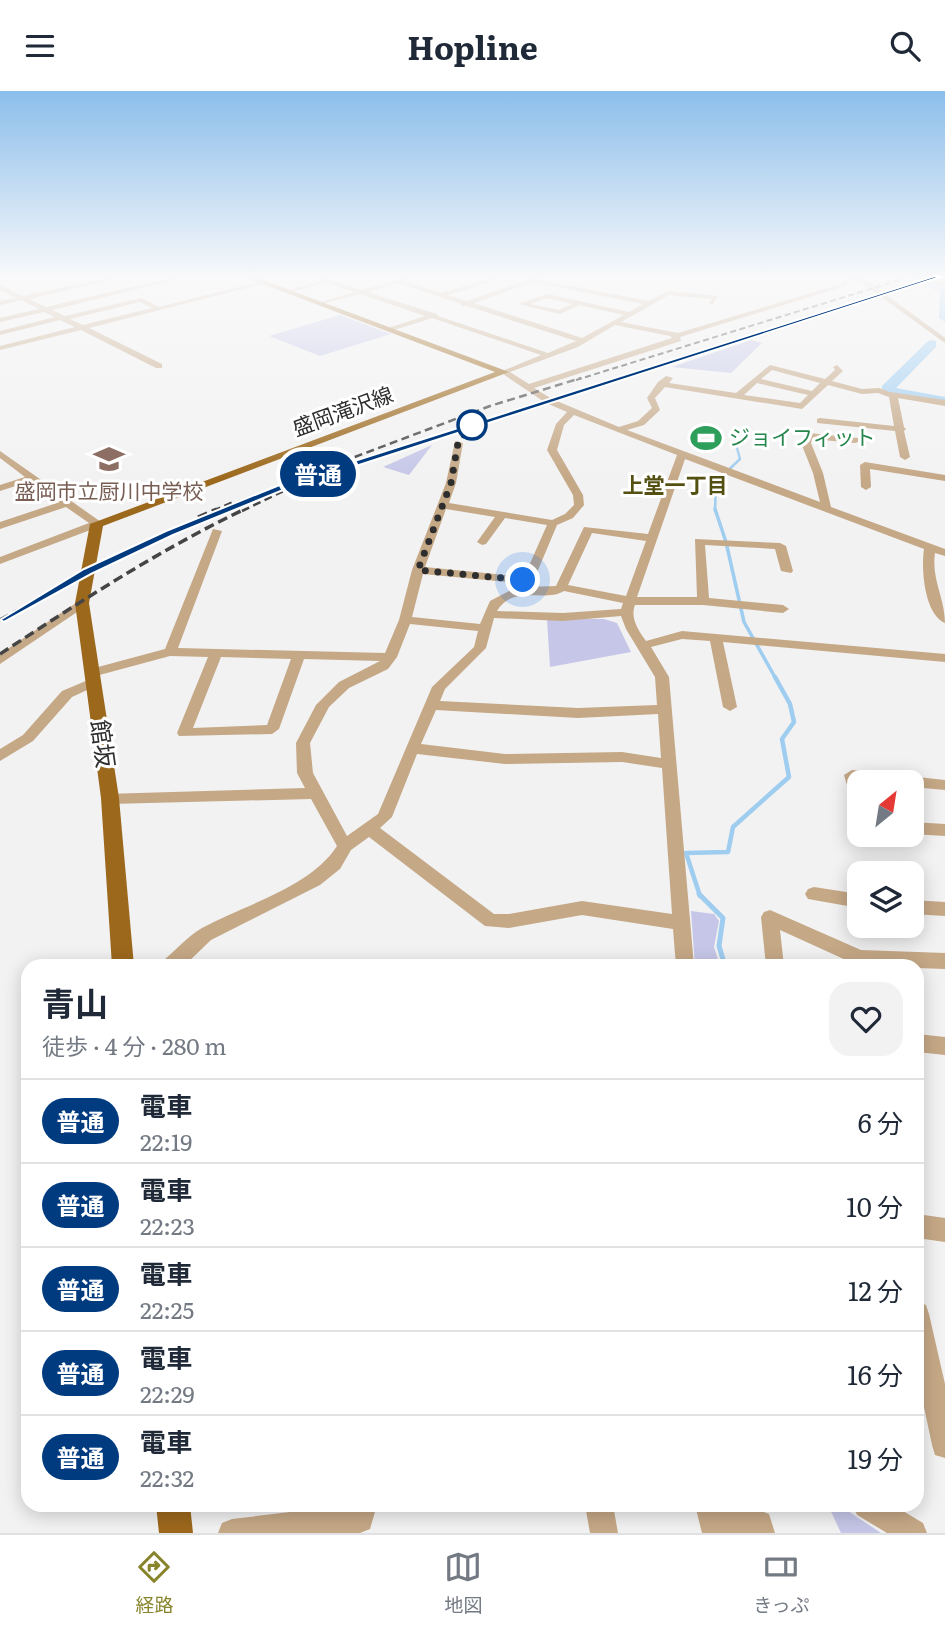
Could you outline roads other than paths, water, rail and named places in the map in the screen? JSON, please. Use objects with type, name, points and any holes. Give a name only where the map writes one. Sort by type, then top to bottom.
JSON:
[{"type":"main road","points":[[429,344],[504,372]]},
{"type":"main road","name":"盛岡滝沢線","points":[[96,524],[504,372]]},
{"type":"main road","name":"館坂","points":[[96,524],[82,603],[110,798],[122,959]]},
{"type":"main road","points":[[174,1512],[176,1533]]},
{"type":"street","points":[[114,344],[159,366]]},
{"type":"street","points":[[515,344],[547,355]]},
{"type":"street","points":[[504,372],[575,344]]},
{"type":"street","points":[[529,387],[662,344]]},
{"type":"street","points":[[739,395],[770,367],[862,392],[879,390],[893,395],[945,403]]},
{"type":"street","points":[[661,384],[802,406],[839,371],[837,367]]},
{"type":"street","points":[[504,372],[549,401],[572,412],[945,553]]},
{"type":"street","points":[[619,430],[650,417],[657,408],[651,398],[661,384],[671,377]]},
{"type":"street","points":[[755,380],[814,394]]},
{"type":"street","points":[[893,395],[902,429],[905,457]]},
{"type":"street","points":[[442,505],[553,523],[569,516],[579,505],[578,495],[552,450],[560,424],[572,412]]},
{"type":"street","points":[[821,421],[902,429]]},
{"type":"street","points":[[826,508],[818,473],[806,443],[808,436],[855,440]]},
{"type":"street","points":[[345,845],[305,773],[303,743],[315,716],[344,685],[376,670],[390,657],[405,620],[418,570],[451,483],[458,443]]},
{"type":"street","points":[[0,454],[96,524]]},
{"type":"street","points":[[682,454],[628,607],[628,623],[657,663],[662,677],[685,959]]},
{"type":"street","points":[[866,487],[865,465],[945,478]]},
{"type":"street","points":[[0,488],[32,478]]},
{"type":"street","points":[[0,526],[67,503]]},
{"type":"street","points":[[482,542],[502,515]]},
{"type":"street","points":[[179,959],[205,935],[314,880],[334,864],[345,845],[384,817],[439,687],[480,648],[494,604],[527,582],[553,523]]},
{"type":"street","points":[[0,561],[96,524]]},
{"type":"street","points":[[418,570],[557,591],[588,529],[652,538]]},
{"type":"street","points":[[170,652],[217,531]]},
{"type":"street","points":[[703,601],[699,541],[780,547],[787,571]]},
{"type":"street","points":[[930,548],[926,566],[931,593],[945,619]]},
{"type":"street","points":[[561,587],[628,607]]},
{"type":"street","points":[[489,614],[563,617],[628,607],[703,601],[783,609]]},
{"type":"street","points":[[0,660],[82,603]]},
{"type":"street","points":[[405,620],[485,628]]},
{"type":"street","points":[[643,645],[682,635],[945,658]]},
{"type":"street","points":[[716,638],[730,707]]},
{"type":"street","points":[[0,757],[28,738],[67,694],[93,677],[170,652],[390,657]]},
{"type":"street","points":[[216,654],[184,733],[272,729],[299,655]]},
{"type":"street","points":[[432,705],[578,713],[665,709]]},
{"type":"street","points":[[412,748],[505,759],[622,758],[669,764]]},
{"type":"street","points":[[924,783],[945,785]]},
{"type":"street","points":[[110,798],[316,793]]},
{"type":"street","points":[[369,828],[491,921],[509,921],[582,908],[683,923]]},
{"type":"street","points":[[924,829],[945,830]]},
{"type":"street","points":[[814,894],[847,899]]},
{"type":"street","points":[[924,908],[945,909]]},
{"type":"street","points":[[774,959],[770,917],[859,958],[888,959]]},
{"type":"street","points":[[924,960],[945,961]]},
{"type":"street","points":[[924,1044],[945,1046]]},
{"type":"street","points":[[924,1227],[945,1230]]},
{"type":"street","points":[[924,1347],[945,1445]]},
{"type":"street","points":[[232,1533],[360,1519],[362,1512]]},
{"type":"street","points":[[600,1512],[604,1533]]},
{"type":"street","points":[[710,1512],[713,1525],[759,1524],[761,1533]]},
{"type":"street","points":[[878,1512],[913,1533]]},
{"type":"waterway","points":[[932,344],[887,389],[895,393],[945,401]]},
{"type":"waterway","points":[[715,509],[716,482],[740,459],[737,448]]},
{"type":"waterway","points":[[715,509],[726,542],[744,622],[776,679]]},
{"type":"waterway","points":[[700,895],[686,853],[728,852],[733,827],[789,777],[782,739],[794,722],[790,704],[775,677]]},
{"type":"waterway","points":[[700,895],[723,918],[719,946],[723,959]]},
{"type":"railway","points":[[576,380],[691,344]]},
{"type":"railway","points":[[616,380],[727,344]]},
{"type":"railway","points":[[242,511],[352,458],[490,406],[581,378]]},
{"type":"railway","points":[[404,447],[621,378]]},
{"type":"railway","points":[[213,511],[235,501]]},
{"type":"railway","points":[[198,517],[217,509]]},
{"type":"railway","points":[[0,654],[151,559],[245,509]]},
{"type":"railway","points":[[0,620],[88,572],[207,517]]},
{"type":"train","name":"普通","points":[[0,620],[88,572],[239,503],[325,472],[726,344]]},
{"type":"place","name":"ジョイフィット","points":[[706,438]]},
{"type":"place","name":"盛岡市立厨川中学校","points":[[109,459]]},
{"type":"district","name":"上堂一丁目","points":[[675,486]]}]
